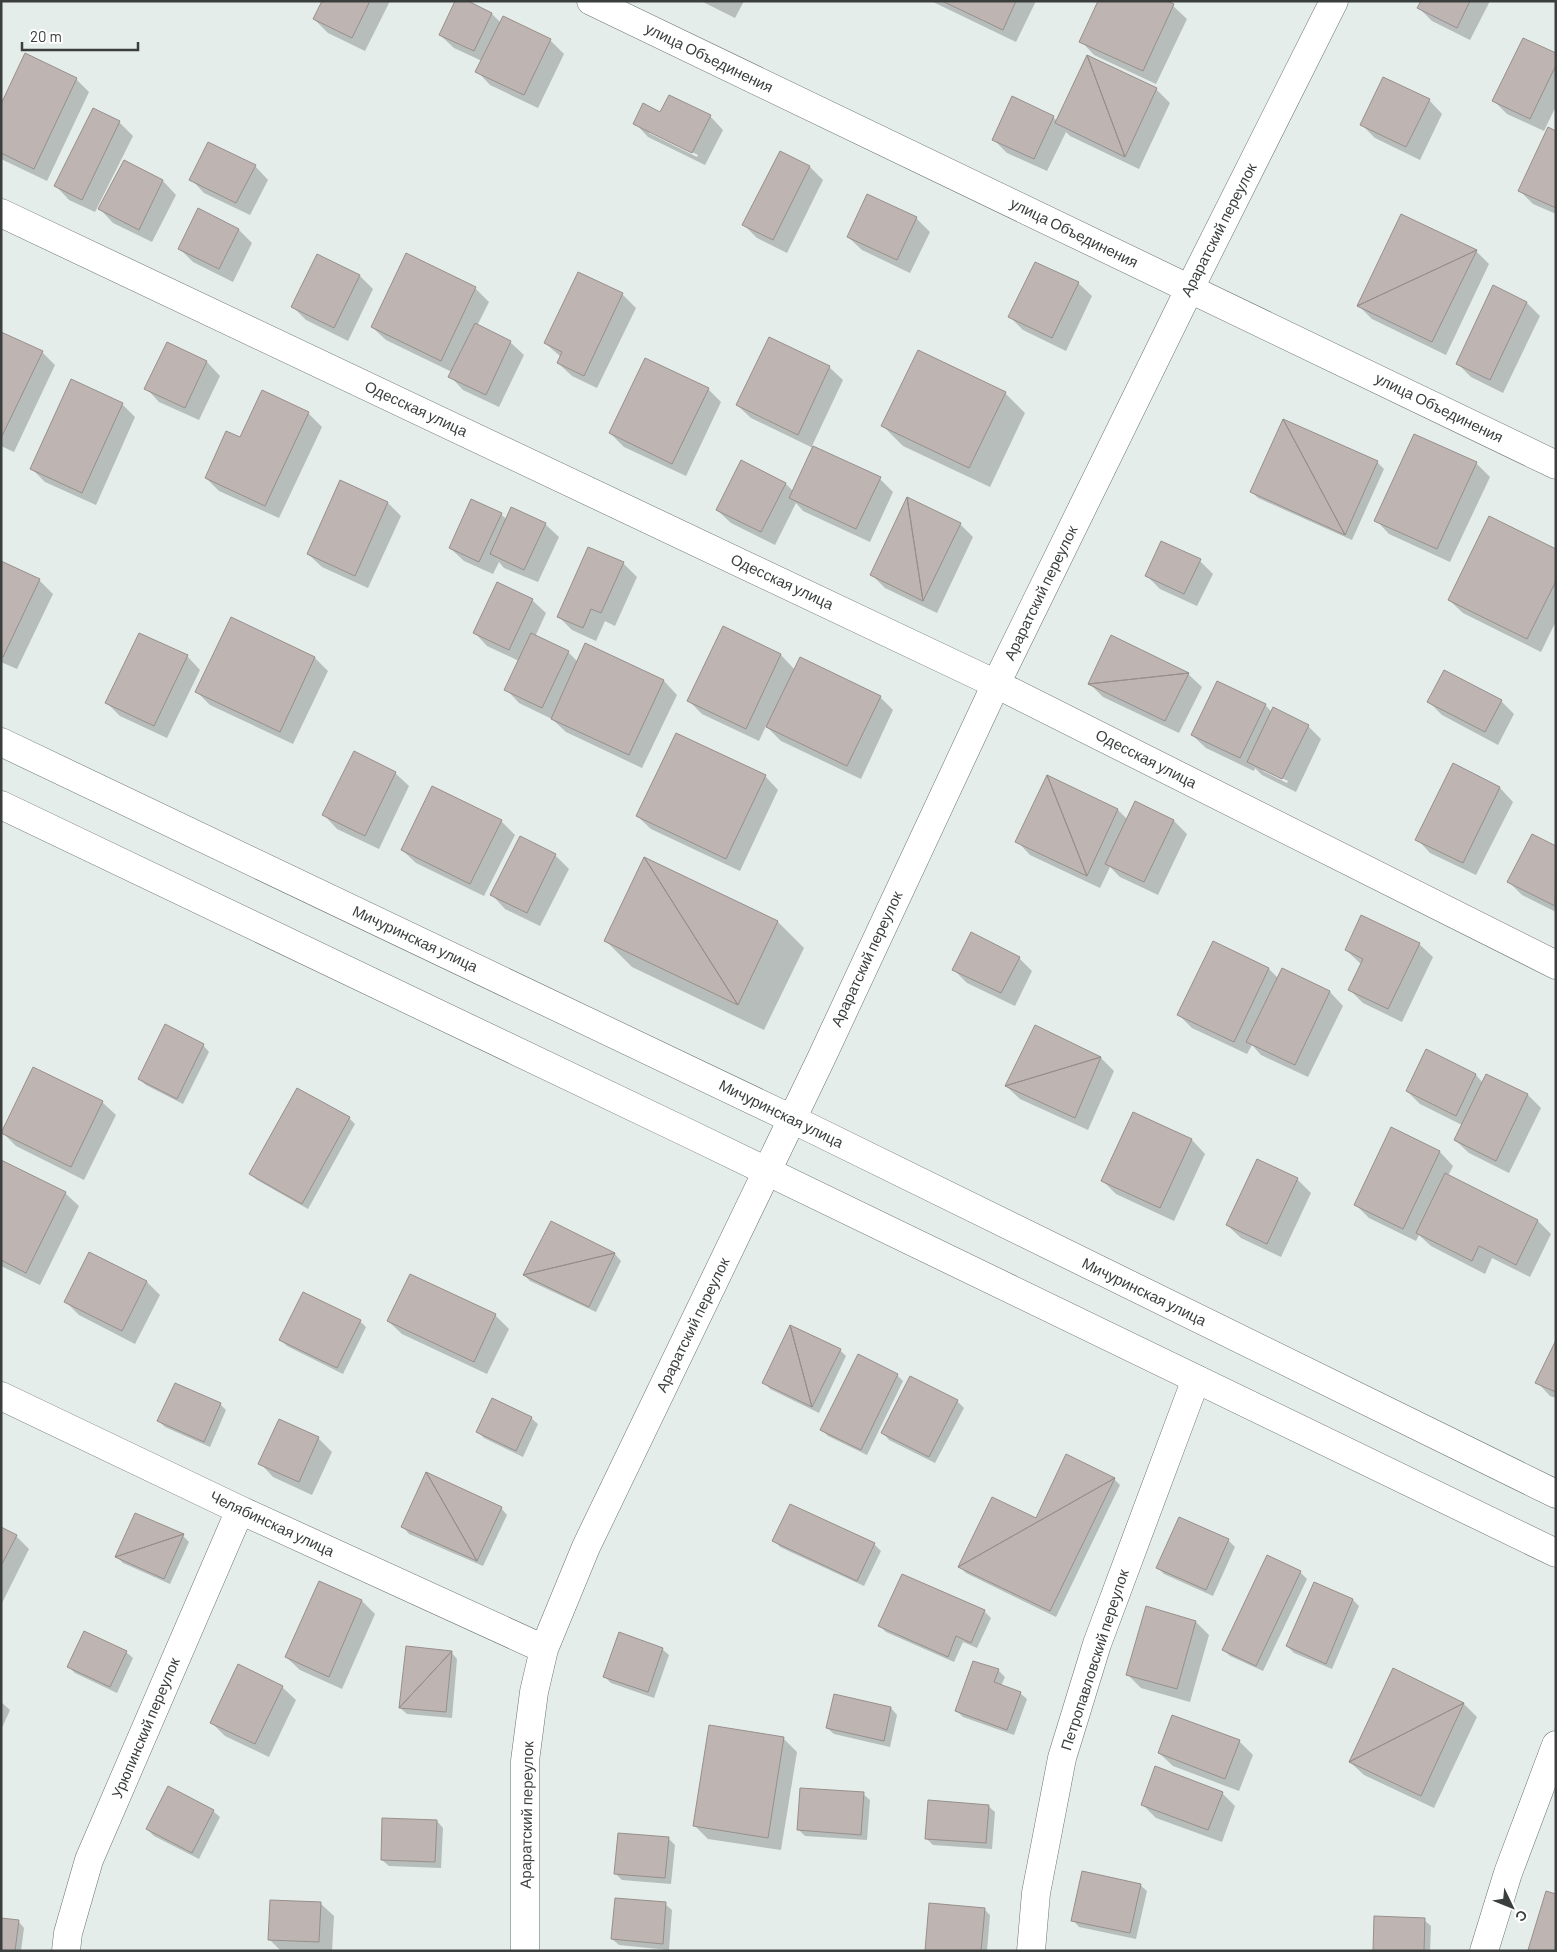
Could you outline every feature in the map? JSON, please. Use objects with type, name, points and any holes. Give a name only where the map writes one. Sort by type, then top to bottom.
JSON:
[{"type":"street","name":"улица Объединения","points":[[591,1],[1556,465]]},
{"type":"street","name":"Араратский переулок","points":[[526,1951],[525,1761],[534,1692],[544,1649],[586,1547],[792,1119],[996,684],[1190,288],[1334,1]]},
{"type":"street","name":"Одесская улица","points":[[1,213],[996,684],[1556,965]]},
{"type":"street","name":"Мичуринская улица","points":[[1,742],[792,1119],[1556,1494]]},
{"type":"street","points":[[1,805],[767,1171],[1556,1553]]},
{"type":"street","name":"Петропавловский переулок","points":[[1031,1951],[1036,1893],[1062,1758],[1097,1644],[1196,1379]]},
{"type":"street","name":"Челябинская улица","points":[[1,1396],[240,1510],[544,1649]]},
{"type":"street","name":"Урюпинский переулок","points":[[66,1951],[68,1933],[89,1860],[240,1510]]},
{"type":"street","points":[[1484,1951],[1508,1873],[1556,1745]]},
{"type":"building","points":[[322,1],[370,1],[352,38],[313,19]]},
{"type":"building","points":[[455,1],[468,1],[492,13],[474,51],[439,35]]},
{"type":"building","points":[[942,1],[1016,1],[1003,30]]},
{"type":"building","points":[[1098,1],[1167,1],[1174,4],[1143,71],[1079,42]]},
{"type":"building","points":[[1421,1],[1470,1],[1457,28],[1417,8]]},
{"type":"building","points":[[503,16],[551,39],[524,95],[475,72]]},
{"type":"building","points":[[1523,38],[1556,53],[1556,65],[1530,119],[1492,101]]},
{"type":"building","points":[[25,53],[77,78],[34,169],[1,153],[1,104]]},
{"type":"building","points":[[1087,55],[1125,157],[1055,123]]},
{"type":"building","points":[[1087,55],[1157,88],[1125,157]]},
{"type":"building","points":[[1383,77],[1430,99],[1406,147],[1360,125]]},
{"type":"building","points":[[669,95],[711,115],[692,153],[633,124],[643,103],[660,112]]},
{"type":"building","points":[[1012,96],[1054,116],[1034,159],[992,140]]},
{"type":"building","points":[[93,108],[120,121],[82,200],[54,186]]},
{"type":"building","points":[[1548,127],[1556,131],[1556,208],[1518,191]]},
{"type":"building","points":[[208,142],[256,165],[236,203],[189,180]]},
{"type":"building","points":[[780,151],[810,166],[773,240],[742,225]]},
{"type":"building","points":[[124,160],[163,180],[139,230],[98,209]]},
{"type":"building","points":[[867,194],[917,217],[897,260],[847,237]]},
{"type":"building","points":[[198,208],[239,229],[219,269],[178,249]]},
{"type":"building","points":[[1401,214],[1477,250],[1357,306]]},
{"type":"building","points":[[1477,250],[1432,342],[1357,306]]},
{"type":"building","points":[[406,253],[476,287],[441,361],[371,327]]},
{"type":"building","points":[[317,254],[360,275],[334,328],[291,307]]},
{"type":"building","points":[[1035,262],[1079,282],[1052,338],[1008,317]]},
{"type":"building","points":[[578,272],[623,293],[584,376],[557,363],[562,352],[544,343]]},
{"type":"building","points":[[1493,285],[1527,302],[1490,380],[1456,364]]},
{"type":"building","points":[[475,323],[511,341],[486,395],[448,377]]},
{"type":"building","points":[[1,332],[43,351],[1,438]]},
{"type":"building","points":[[769,337],[830,366],[798,435],[736,405]]},
{"type":"building","points":[[167,342],[207,361],[185,408],[144,389]]},
{"type":"building","points":[[918,350],[1006,392],[969,468],[881,426]]},
{"type":"building","points":[[645,358],[709,388],[672,464],[609,433]]},
{"type":"building","points":[[71,379],[123,403],[82,493],[30,469]]},
{"type":"building","points":[[262,390],[309,412],[265,506],[205,478],[226,431],[240,437]]},
{"type":"building","points":[[1283,419],[1345,535],[1250,492]]},
{"type":"building","points":[[1283,419],[1378,461],[1345,535]]},
{"type":"building","points":[[1414,434],[1477,462],[1437,549],[1374,521]]},
{"type":"building","points":[[813,446],[881,477],[856,529],[789,498]]},
{"type":"building","points":[[741,460],[786,483],[761,532],[716,510]]},
{"type":"building","points":[[340,480],[388,502],[355,576],[307,554]]},
{"type":"building","points":[[907,497],[961,523],[923,601]]},
{"type":"building","points":[[907,497],[923,601],[870,575]]},
{"type":"building","points":[[471,499],[502,513],[479,562],[449,548]]},
{"type":"building","points":[[511,507],[546,523],[524,570],[490,554]]},
{"type":"building","points":[[1489,516],[1556,549],[1556,581],[1527,639],[1448,600]]},
{"type":"building","points":[[1161,541],[1201,559],[1184,594],[1145,576]]},
{"type":"building","points":[[588,547],[624,562],[601,613],[591,609],[583,628],[557,617]]},
{"type":"building","points":[[1,561],[40,579],[3,657],[1,656]]},
{"type":"building","points":[[497,582],[533,599],[509,650],[473,633]]},
{"type":"building","points":[[231,617],[315,657],[280,732],[195,692]]},
{"type":"building","points":[[723,626],[781,654],[746,729],[687,701]]},
{"type":"building","points":[[139,633],[188,655],[154,726],[105,703]]},
{"type":"building","points":[[531,633],[569,651],[542,708],[504,690]]},
{"type":"building","points":[[1111,635],[1189,673],[1088,684]]},
{"type":"building","points":[[585,643],[664,680],[629,755],[551,719]]},
{"type":"building","points":[[800,657],[881,696],[847,766],[766,727]]},
{"type":"building","points":[[1444,670],[1502,700],[1485,732],[1427,702]]},
{"type":"building","points":[[1189,673],[1165,721],[1088,684]]},
{"type":"building","points":[[1217,681],[1266,704],[1240,758],[1191,735]]},
{"type":"building","points":[[1273,707],[1309,725],[1282,779],[1247,762]]},
{"type":"building","points":[[676,733],[766,775],[726,859],[636,816]]},
{"type":"building","points":[[354,751],[396,772],[365,836],[322,815]]},
{"type":"building","points":[[1453,763],[1500,787],[1463,863],[1415,840]]},
{"type":"building","points":[[1047,775],[1118,809],[1087,876]]},
{"type":"building","points":[[1047,775],[1087,876],[1015,842]]},
{"type":"building","points":[[432,786],[502,820],[470,884],[401,850]]},
{"type":"building","points":[[1135,801],[1174,820],[1144,882],[1105,864]]},
{"type":"building","points":[[1532,834],[1556,846],[1555,906],[1507,882]]},
{"type":"building","points":[[520,836],[556,854],[527,913],[490,895]]},
{"type":"building","points":[[644,857],[738,1005],[604,941]]},
{"type":"building","points":[[644,857],[778,921],[738,1005]]},
{"type":"building","points":[[1361,915],[1420,943],[1388,1009],[1348,990],[1363,959],[1345,950]]},
{"type":"building","points":[[971,932],[1020,957],[1001,993],[952,970]]},
{"type":"building","points":[[1213,941],[1269,968],[1234,1042],[1177,1015]]},
{"type":"building","points":[[1282,968],[1330,991],[1295,1065],[1246,1042]]},
{"type":"building","points":[[165,1024],[204,1044],[177,1099],[138,1079]]},
{"type":"building","points":[[1035,1025],[1101,1057],[1005,1086]]},
{"type":"building","points":[[1426,1049],[1476,1074],[1456,1116],[1406,1091]]},
{"type":"building","points":[[1101,1057],[1075,1118],[1005,1086]]},
{"type":"building","points":[[33,1067],[103,1101],[71,1167],[1,1133]]},
{"type":"building","points":[[1486,1074],[1528,1094],[1496,1161],[1454,1140]]},
{"type":"building","points":[[297,1088],[350,1117],[302,1204],[249,1174]]},
{"type":"building","points":[[1133,1112],[1192,1139],[1160,1208],[1101,1181]]},
{"type":"building","points":[[1391,1127],[1440,1151],[1403,1229],[1354,1205]]},
{"type":"building","points":[[1257,1159],[1298,1178],[1267,1244],[1226,1225]]},
{"type":"building","points":[[1,1160],[66,1192],[26,1273],[1,1260]]},
{"type":"building","points":[[1445,1173],[1538,1220],[1516,1265],[1479,1246],[1472,1261],[1416,1233]]},
{"type":"building","points":[[551,1221],[615,1253],[523,1275]]},
{"type":"building","points":[[89,1252],[147,1281],[122,1331],[64,1302]]},
{"type":"building","points":[[615,1253],[589,1307],[523,1275]]},
{"type":"building","points":[[410,1274],[496,1314],[474,1362],[387,1321]]},
{"type":"building","points":[[303,1292],[361,1320],[337,1368],[279,1340]]},
{"type":"building","points":[[790,1325],[841,1349],[812,1407]]},
{"type":"building","points":[[790,1325],[812,1407],[762,1383]]},
{"type":"building","points":[[1556,1340],[1556,1392],[1535,1383]]},
{"type":"building","points":[[858,1354],[898,1374],[861,1450],[820,1430]]},
{"type":"building","points":[[910,1376],[958,1400],[929,1457],[881,1433]]},
{"type":"building","points":[[175,1383],[221,1403],[204,1442],[157,1421]]},
{"type":"building","points":[[492,1398],[532,1417],[516,1451],[476,1432]]},
{"type":"building","points":[[279,1419],[319,1437],[299,1482],[258,1464]]},
{"type":"building","points":[[1066,1454],[1115,1478],[958,1567],[992,1497],[1036,1518]]},
{"type":"building","points":[[426,1472],[502,1507],[477,1561]]},
{"type":"building","points":[[426,1472],[477,1561],[401,1527]]},
{"type":"building","points":[[1115,1478],[1050,1611],[958,1567]]},
{"type":"building","points":[[790,1504],[875,1543],[857,1581],[772,1541]]},
{"type":"building","points":[[135,1513],[184,1534],[115,1557]]},
{"type":"building","points":[[1179,1517],[1229,1539],[1206,1590],[1156,1568]]},
{"type":"building","points":[[1,1527],[17,1535],[1,1566]]},
{"type":"building","points":[[184,1534],[164,1579],[115,1557]]},
{"type":"building","points":[[1267,1555],[1301,1571],[1256,1666],[1222,1650]]},
{"type":"building","points":[[902,1574],[985,1610],[971,1643],[956,1636],[948,1657],[878,1626]]},
{"type":"building","points":[[319,1581],[362,1600],[329,1677],[285,1657]]},
{"type":"building","points":[[1314,1582],[1353,1599],[1326,1664],[1286,1646]]},
{"type":"building","points":[[1146,1606],[1196,1621],[1177,1689],[1126,1675]]},
{"type":"building","points":[[84,1631],[127,1651],[110,1687],[67,1667]]},
{"type":"building","points":[[619,1632],[663,1648],[648,1692],[603,1677]]},
{"type":"building","points":[[406,1646],[452,1651],[399,1708]]},
{"type":"building","points":[[452,1651],[446,1712],[399,1708]]},
{"type":"building","points":[[973,1661],[999,1669],[994,1682],[1021,1692],[1007,1730],[955,1711]]},
{"type":"building","points":[[238,1664],[283,1686],[255,1744],[210,1723]]},
{"type":"building","points":[[1393,1668],[1464,1703],[1349,1762]]},
{"type":"building","points":[[834,1694],[891,1707],[884,1741],[826,1728]]},
{"type":"building","points":[[1464,1703],[1421,1796],[1349,1762]]},
{"type":"building","points":[[1172,1715],[1240,1740],[1225,1779],[1158,1753]]},
{"type":"building","points":[[709,1725],[784,1737],[768,1838],[693,1826]]},
{"type":"building","points":[[1155,1766],[1223,1792],[1208,1830],[1141,1805]]},
{"type":"building","points":[[168,1786],[214,1810],[192,1853],[146,1829]]},
{"type":"building","points":[[800,1788],[864,1792],[861,1835],[797,1830]]},
{"type":"building","points":[[928,1800],[989,1805],[986,1843],[925,1839]]},
{"type":"building","points":[[382,1818],[437,1820],[435,1862],[381,1860]]},
{"type":"building","points":[[618,1833],[669,1837],[665,1878],[614,1874]]},
{"type":"building","points":[[1082,1871],[1141,1884],[1130,1933],[1071,1921]]},
{"type":"building","points":[[1546,1891],[1556,1894],[1556,1951],[1531,1951],[1528,1950]]},
{"type":"building","points":[[615,1898],[666,1902],[663,1944],[611,1939]]},
{"type":"building","points":[[270,1900],[321,1902],[319,1942],[268,1940]]},
{"type":"building","points":[[929,1903],[985,1908],[981,1951],[925,1951]]},
{"type":"building","points":[[1374,1916],[1425,1918],[1424,1951],[1373,1951]]},
{"type":"building","points":[[1,1918],[19,1920],[15,1951],[1,1951]]}]
